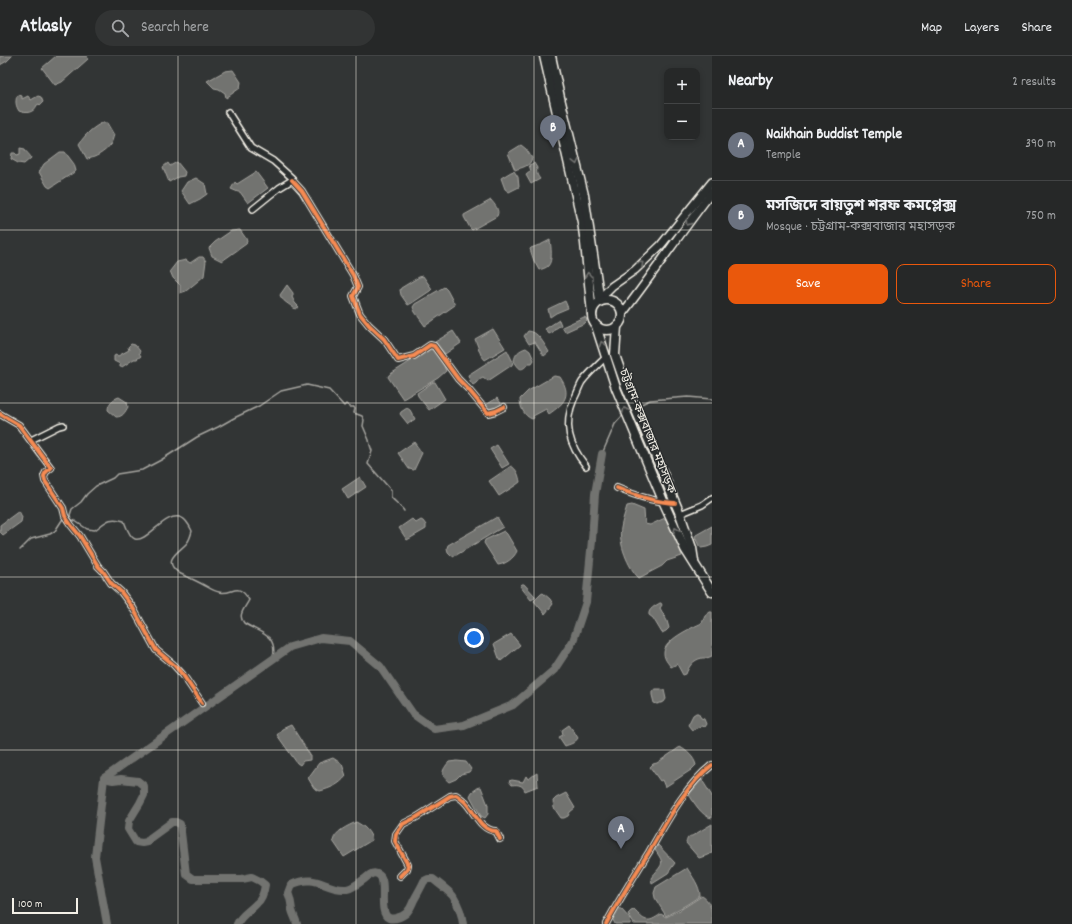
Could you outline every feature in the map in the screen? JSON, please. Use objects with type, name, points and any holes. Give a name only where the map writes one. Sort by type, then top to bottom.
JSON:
[{"type":"highway","points":[[544,56],[582,222],[592,318],[596,326],[604,330],[613,329],[620,323],[622,314],[615,302],[611,300],[602,301],[595,306],[592,314]]},
{"type":"highway","points":[[551,56],[584,195],[602,301]]},
{"type":"highway","name":"চট্টগ্রাম-কক্সবাজার মহাসড়ক","points":[[596,326],[616,388],[664,502],[685,549],[712,592]]},
{"type":"highway","name":"চট্টগ্রাম-কক্সবাজার মহাসড়ক","points":[[617,326],[615,355],[625,384],[680,514],[692,548],[695,564]]},
{"type":"main road","points":[[602,301],[605,293],[612,286],[635,270],[661,245],[712,182]]},
{"type":"main road","points":[[622,314],[712,192]]},
{"type":"street","points":[[228,112],[251,148],[273,161],[292,178],[292,180],[302,191],[353,275],[358,287],[353,296],[360,314],[384,339],[398,360],[414,356],[430,345],[434,346],[458,379],[468,388],[488,413],[504,407]]},
{"type":"street","points":[[253,209],[279,188],[292,180]]},
{"type":"street","points":[[586,466],[574,449],[568,419],[582,383],[606,357]]},
{"type":"street","points":[[0,414],[19,425],[51,468],[44,476],[45,481],[63,508],[65,516],[80,536],[98,566],[133,608],[156,650],[174,665],[183,675],[202,703]]},
{"type":"street","points":[[31,440],[63,425]]},
{"type":"street","points":[[617,488],[641,497],[675,503]]},
{"type":"street","points":[[680,514],[712,498]]},
{"type":"street","points":[[606,924],[638,869],[682,799],[702,773],[712,765]]},
{"type":"street","points":[[400,876],[408,869],[408,865],[395,841],[396,834],[403,824],[450,796],[456,795],[465,801],[473,814],[483,825],[492,831],[496,831],[500,839]]},
{"type":"shaded area","points":[[0,56],[12,56],[0,65]]},
{"type":"shaded area","points":[[56,56],[87,56],[88,59],[62,82],[55,85],[42,68]]},
{"type":"shaded area","points":[[233,70],[241,82],[240,88],[226,98],[225,93],[214,88],[207,81],[225,71]]},
{"type":"shaded area","points":[[17,96],[22,96],[22,99],[28,96],[31,100],[38,96],[41,97],[43,102],[40,105],[37,105],[32,111],[27,113],[22,112],[19,111],[16,104]]},
{"type":"shaded area","points":[[102,123],[107,123],[114,135],[112,141],[108,148],[103,152],[87,159],[79,144],[89,132]]},
{"type":"shaded area","points":[[521,145],[526,149],[532,158],[528,165],[515,170],[508,153]]},
{"type":"shaded area","points":[[20,148],[25,149],[31,158],[24,164],[18,163],[11,159],[12,153],[17,155],[20,154]]},
{"type":"shaded area","points":[[60,152],[65,152],[74,164],[76,171],[50,188],[47,186],[39,172],[44,164]]},
{"type":"shaded area","points":[[177,162],[185,172],[184,176],[178,177],[169,182],[163,167],[168,163],[170,166]]},
{"type":"shaded area","points":[[534,163],[540,179],[531,184],[526,175],[531,171],[529,165]]},
{"type":"shaded area","points":[[514,171],[518,177],[519,187],[509,192],[505,189],[501,178]]},
{"type":"shaded area","points":[[256,172],[268,188],[248,203],[240,192],[231,189],[235,182],[237,184]]},
{"type":"shaded area","points":[[196,178],[205,184],[207,194],[190,204],[181,191],[187,182]]},
{"type":"shaded area","points":[[491,200],[497,210],[497,216],[472,230],[464,215]]},
{"type":"shaded area","points":[[240,230],[247,240],[246,244],[222,261],[212,256],[209,248],[215,242],[231,231]]},
{"type":"shaded area","points":[[550,240],[550,264],[539,270],[530,249]]},
{"type":"shaded area","points":[[199,257],[203,257],[206,261],[204,276],[186,291],[180,293],[180,285],[173,278],[170,271],[177,262],[186,260],[190,263]]},
{"type":"shaded area","points":[[423,276],[432,289],[408,305],[401,295],[401,288]]},
{"type":"shaded area","points":[[287,285],[293,293],[292,297],[295,303],[299,307],[295,309],[284,301],[280,295]]},
{"type":"shaded area","points":[[444,287],[455,305],[425,326],[413,307],[415,304]]},
{"type":"shaded area","points":[[565,301],[568,308],[550,317],[548,309]]},
{"type":"shaded area","points":[[584,317],[587,321],[585,323],[565,332],[562,327]]},
{"type":"shaded area","points":[[559,320],[561,325],[549,334],[545,329]]},
{"type":"shaded area","points":[[493,329],[505,348],[485,360],[481,355],[475,339]]},
{"type":"shaded area","points":[[453,331],[461,343],[445,354],[435,342]]},
{"type":"shaded area","points":[[528,331],[535,333],[538,336],[549,352],[544,356],[535,342],[529,344],[524,336]]},
{"type":"shaded area","points":[[131,344],[135,345],[140,351],[139,353],[141,356],[120,367],[120,364],[114,361],[114,356],[118,356],[129,350],[128,347]]},
{"type":"shaded area","points":[[431,348],[446,371],[438,378],[403,399],[388,377],[389,375]]},
{"type":"shaded area","points":[[526,348],[530,351],[534,360],[532,363],[529,363],[521,369],[514,361],[515,356],[521,350]]},
{"type":"shaded area","points":[[507,350],[513,362],[512,365],[488,381],[483,377],[473,385],[468,375]]},
{"type":"shaded area","points":[[554,376],[560,377],[564,383],[566,394],[563,402],[549,414],[546,409],[533,416],[534,418],[529,418],[523,411],[520,399],[528,391]]},
{"type":"shaded area","points":[[435,382],[445,399],[429,410],[417,393]]},
{"type":"shaded area","points":[[119,397],[127,402],[128,407],[122,415],[116,417],[108,410],[108,408],[111,402]]},
{"type":"shaded area","points":[[497,398],[501,405],[494,409],[489,409],[486,405]]},
{"type":"shaded area","points":[[407,408],[410,410],[415,419],[408,424],[400,414]]},
{"type":"shaded area","points":[[414,442],[422,453],[414,470],[409,469],[398,453]]},
{"type":"shaded area","points":[[497,445],[509,464],[502,468],[490,449]]},
{"type":"shaded area","points":[[511,466],[516,471],[520,482],[499,496],[489,481]]},
{"type":"shaded area","points":[[360,477],[366,487],[348,499],[342,489]]},
{"type":"shaded area","points":[[632,505],[644,510],[645,524],[650,525],[665,518],[679,545],[682,556],[667,561],[662,566],[639,578],[631,568],[622,547],[620,534],[621,525],[627,506]]},
{"type":"shaded area","points":[[19,511],[22,517],[21,522],[3,535],[0,532],[0,525]]},
{"type":"shaded area","points":[[497,517],[503,527],[453,557],[448,552],[448,545]]},
{"type":"shaded area","points":[[412,519],[416,523],[421,520],[423,521],[426,525],[426,529],[407,540],[399,528]]},
{"type":"shaded area","points":[[712,526],[712,545],[701,548],[695,537],[696,535]]},
{"type":"shaded area","points":[[504,531],[517,551],[509,560],[498,565],[484,543],[485,540]]},
{"type":"shaded area","points":[[524,584],[535,596],[535,598],[531,600],[520,586]]},
{"type":"shaded area","points":[[543,593],[553,604],[545,614],[534,601]]},
{"type":"shaded area","points":[[660,603],[662,605],[660,608],[669,628],[662,633],[653,618],[649,615],[651,609]]},
{"type":"shaded area","points":[[712,612],[712,656],[696,660],[690,666],[686,674],[683,675],[677,664],[671,667],[665,659],[665,648],[673,639],[702,623],[705,616]]},
{"type":"shaded area","points":[[511,634],[520,645],[501,661],[494,644]]},
{"type":"shaded area","points":[[656,689],[664,690],[666,699],[664,702],[657,704],[654,703],[652,691]]},
{"type":"shaded area","points":[[696,713],[704,719],[706,724],[704,727],[701,726],[692,730],[688,725],[693,715]]},
{"type":"shaded area","points":[[291,725],[310,755],[310,760],[303,761],[300,765],[277,735],[282,729]]},
{"type":"shaded area","points":[[569,725],[578,738],[573,743],[565,746],[559,737],[563,735],[562,730]]},
{"type":"shaded area","points":[[680,747],[690,754],[696,765],[665,787],[662,780],[660,781],[650,767]]},
{"type":"shaded area","points":[[333,758],[342,764],[346,776],[338,784],[328,789],[320,791],[314,788],[308,778],[319,763]]},
{"type":"shaded area","points":[[449,762],[466,762],[471,769],[469,772],[461,774],[456,779],[449,782],[444,777],[443,772]]},
{"type":"shaded area","points":[[537,773],[538,786],[525,791],[522,786],[512,785],[509,781],[512,780],[523,782],[526,776],[528,779]]},
{"type":"shaded area","points":[[700,780],[702,780],[712,796],[712,818],[701,812],[688,793]]},
{"type":"shaded area","points":[[481,787],[488,805],[488,814],[485,818],[481,816],[470,796],[472,792]]},
{"type":"shaded area","points":[[566,793],[575,808],[568,816],[561,818],[554,808],[553,801]]},
{"type":"shaded area","points":[[356,822],[366,829],[372,840],[344,857],[333,841],[334,837],[346,827]]},
{"type":"shaded area","points":[[712,824],[712,853],[699,858],[686,843],[687,840]]},
{"type":"shaded area","points":[[658,845],[675,863],[668,873],[652,883],[651,878],[661,864],[661,859],[655,850]]},
{"type":"shaded area","points":[[687,868],[697,885],[700,896],[666,916],[655,898],[654,893],[656,887]]},
{"type":"shaded area","points":[[702,896],[710,905],[712,924],[634,924],[628,914],[634,910],[646,920],[652,919],[661,914],[666,917]]},
{"type":"shaded area","points":[[618,907],[631,920],[630,924],[615,924],[612,918]]},
{"type":"waterway","points":[[71,519],[70,515],[72,509],[81,502],[87,494],[96,486],[113,478],[117,474],[142,470],[161,460],[197,437],[259,406],[281,391],[307,385],[329,390],[344,406],[346,404],[350,407],[354,407],[354,413],[362,416],[364,420],[363,426],[372,451],[368,464],[391,490],[391,497],[404,511]]},
{"type":"waterway","points":[[637,406],[650,400],[688,397],[712,399]]},
{"type":"waterway","points":[[602,454],[615,424],[624,414]]},
{"type":"waterway","points":[[107,924],[95,857],[104,778],[290,647],[321,638],[350,641],[380,666],[413,714],[434,729],[464,725],[513,705],[554,670],[573,641],[586,602],[595,494],[602,454]]},
{"type":"waterway","points":[[20,550],[31,539],[50,534],[55,531],[64,517]]},
{"type":"waterway","points":[[68,518],[87,529],[95,530],[105,522],[111,520],[115,519],[124,521],[129,534],[135,539],[140,539],[170,518],[176,517],[184,519],[192,531],[187,543],[173,556],[172,564],[174,568],[179,573],[215,591],[224,593],[238,590],[245,594],[249,600],[241,614],[242,620],[244,623],[267,636],[271,640],[274,651],[273,659]]},
{"type":"waterway","points":[[104,778],[113,780],[121,779],[138,781],[144,786],[144,795],[129,821],[128,829],[136,842],[147,842],[150,838],[172,822],[176,822],[180,824],[186,874],[193,879],[242,879],[252,877],[265,885],[260,899],[237,924]]},
{"type":"waterway","points":[[297,924],[292,912],[288,893],[291,885],[308,880],[339,889],[347,889],[374,873],[382,878],[384,910],[385,915],[389,918],[396,918],[407,913],[424,881],[433,879],[453,896],[460,910],[463,924]]},
{"type":"cycle path","points":[[292,180],[302,191],[353,275],[358,287],[353,296],[360,314],[384,339],[398,360],[414,356],[430,345],[434,346],[458,379],[488,413],[504,407]]},
{"type":"cycle path","points":[[0,414],[19,425],[51,468],[44,476],[45,481],[63,508],[65,516],[80,536],[98,566],[133,608],[156,650],[174,665],[183,675],[202,703]]},
{"type":"cycle path","points":[[617,488],[645,498],[675,503]]},
{"type":"cycle path","points":[[606,924],[669,817],[693,783],[712,765]]},
{"type":"cycle path","points":[[400,876],[407,869],[408,865],[395,841],[396,834],[403,824],[450,796],[456,795],[463,800],[481,824],[490,830],[496,831],[500,839]]},
{"type":"place","name":"মসজিদে বায়তুশ শরফ কমপ্লেক্স","points":[[553,148]]},
{"type":"place","name":"Naikhain Buddist Temple","points":[[621,849]]}]
